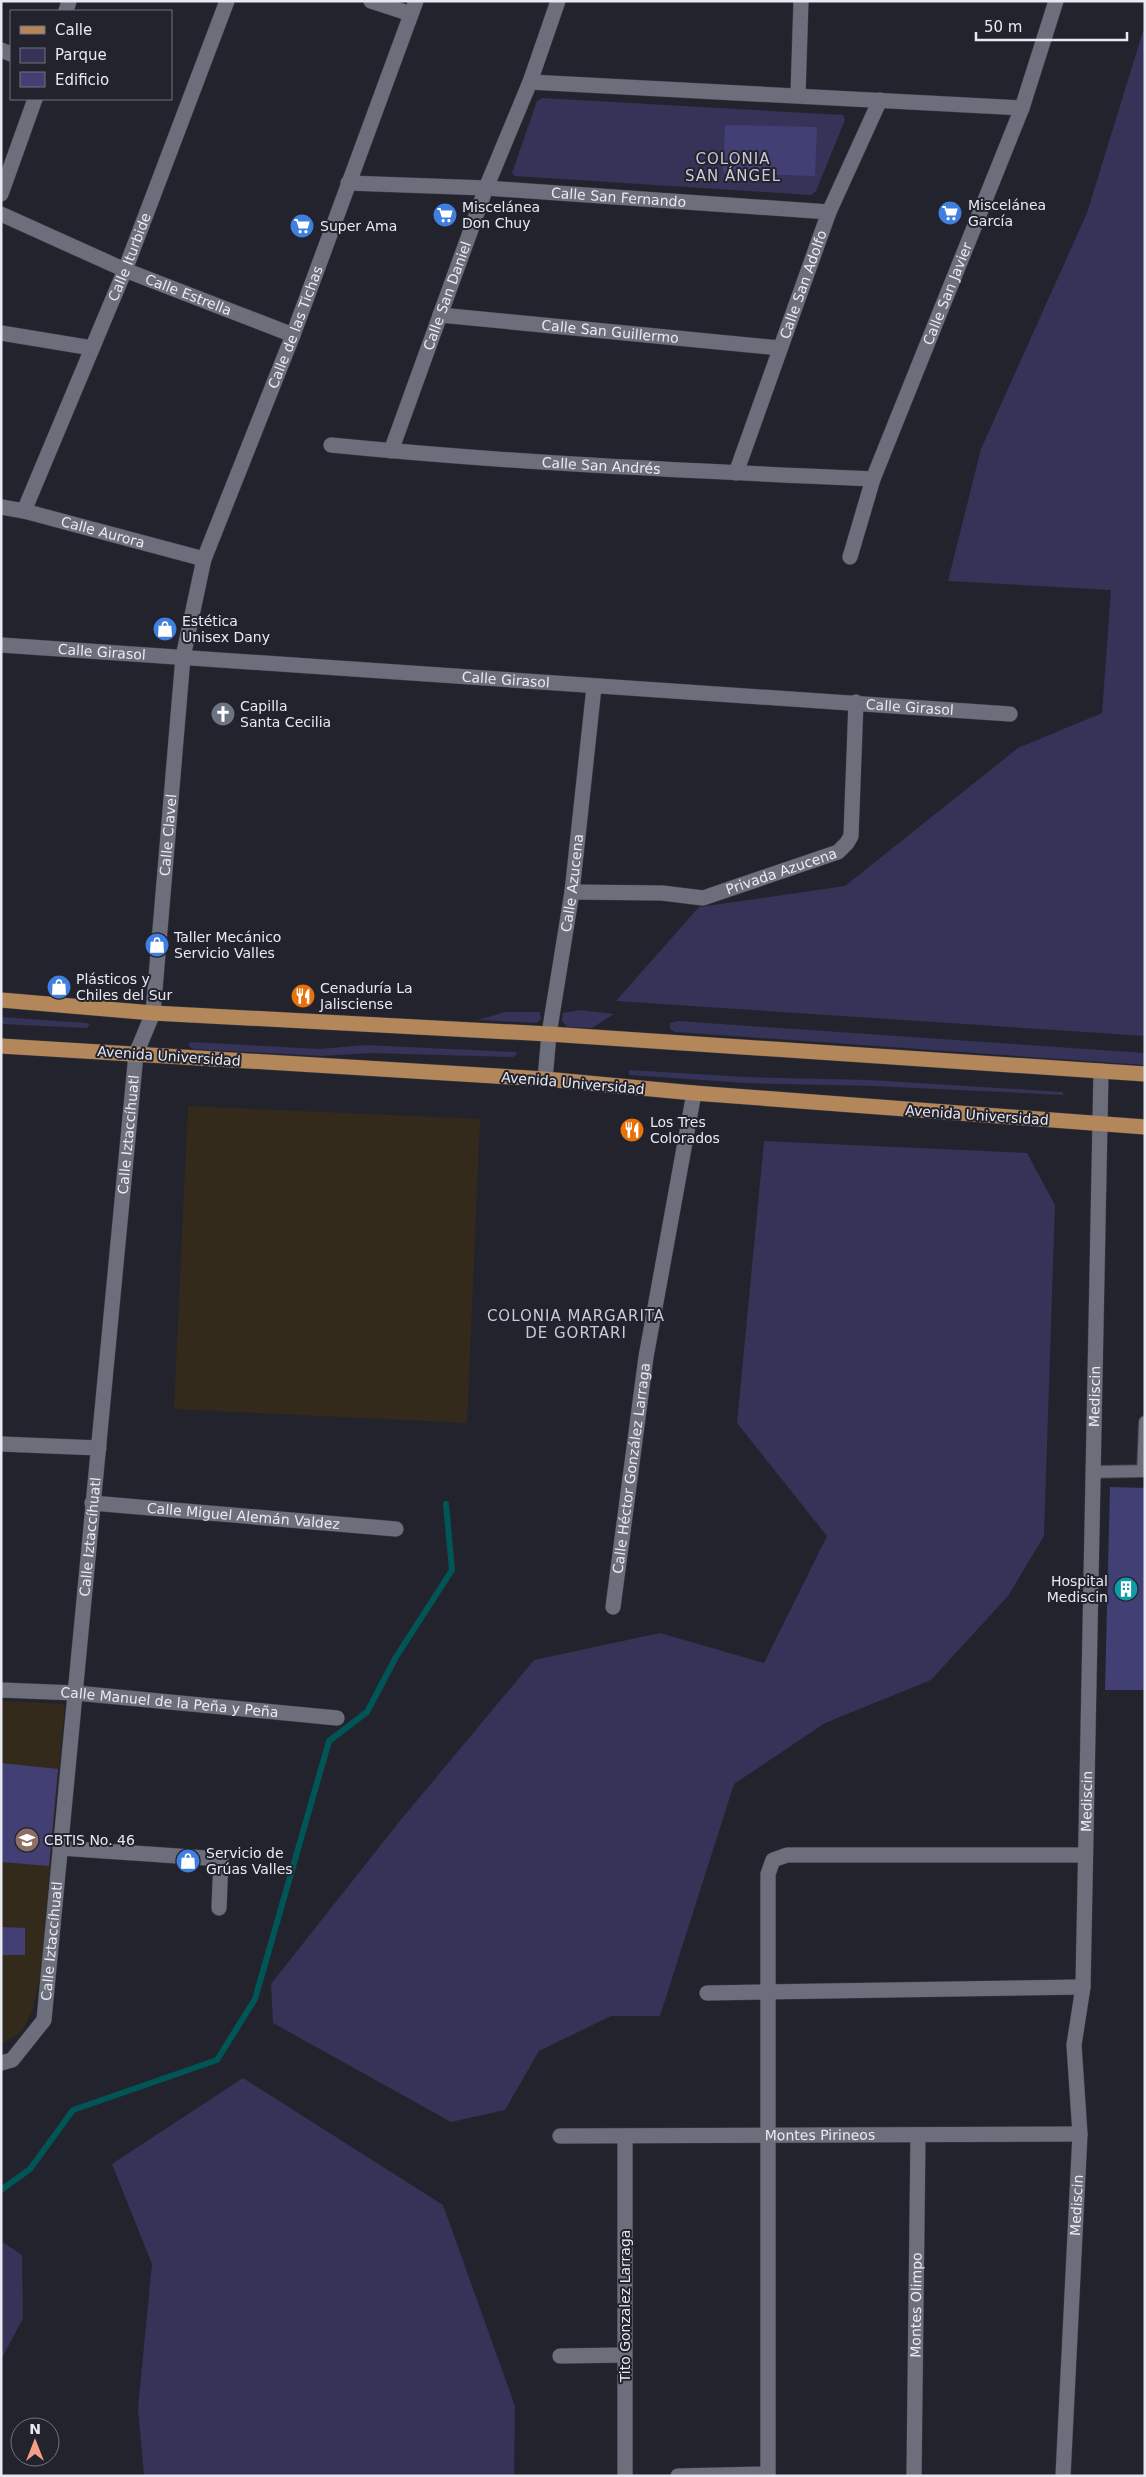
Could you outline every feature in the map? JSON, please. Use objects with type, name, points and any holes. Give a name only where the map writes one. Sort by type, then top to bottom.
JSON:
[{"type":"main road","points":[[1,1000],[153,1013],[548,1034],[1145,1074]]},
{"type":"main road","name":"Avenida Universidad","points":[[1,1046],[545,1079],[694,1093],[1145,1127]]},
{"type":"street","name":"Calle Iturbide","points":[[24,511],[125,270],[227,1]]},
{"type":"street","points":[[371,1],[413,8]]},
{"type":"street","name":"Calle San Daniel","points":[[391,451],[486,188],[530,82],[558,1]]},
{"type":"street","points":[[798,94],[802,1]]},
{"type":"street","name":"Calle San Javier","points":[[850,557],[873,479],[1022,108],[1056,1]]},
{"type":"street","name":"Calle de las Tichas","points":[[183,657],[204,560],[293,335],[413,8]]},
{"type":"street","points":[[530,82],[798,94],[1022,108]]},
{"type":"street","points":[[1,194],[35,100]]},
{"type":"street","name":"Calle San Adolfo","points":[[736,473],[829,212],[880,100]]},
{"type":"street","name":"Calle San Fernando","points":[[348,182],[486,188],[829,212]]},
{"type":"street","name":"Calle Estrella","points":[[1,214],[125,270],[293,335]]},
{"type":"street","name":"Calle San Guillermo","points":[[440,315],[780,348]]},
{"type":"street","points":[[1,333],[92,348]]},
{"type":"street","name":"Calle San Andrés","points":[[331,445],[391,451],[736,473],[873,479]]},
{"type":"street","name":"Calle Aurora","points":[[1,507],[24,511],[204,560]]},
{"type":"street","name":"Calle Girasol","points":[[1,645],[1010,714]]},
{"type":"street","name":"Calle Clavel","points":[[136,1054],[153,1013],[183,657]]},
{"type":"street","name":"Calle Azucena","points":[[545,1079],[548,1034],[572,892],[594,687]]},
{"type":"street","name":"Privada Azucena","points":[[572,892],[662,893],[702,898],[838,852],[847,843],[850,836],[856,702]]},
{"type":"street","name":"Calle Iztaccíhuatl","points":[[1,2063],[12,2060],[44,2020],[136,1054]]},
{"type":"street","name":"Mediscin","points":[[1063,2476],[1080,2134],[1074,2045],[1083,1987],[1101,1070]]},
{"type":"street","name":"Calle Héctor González Larraga","points":[[614,1607],[646,1357],[694,1093]]},
{"type":"street","points":[[1,1444],[99,1448]]},
{"type":"street","name":"Calle Miguel Alemán Valdez","points":[[92,1503],[396,1529]]},
{"type":"street","name":"Calle Manuel de la Peña y Peña","points":[[1,1690],[76,1693],[338,1718]]},
{"type":"street","points":[[60,1848],[221,1859],[219,1908]]},
{"type":"street","points":[[678,2476],[768,2475],[768,1874],[773,1860],[787,1855],[1085,1855]]},
{"type":"street","points":[[707,1993],[1083,1987]]},
{"type":"street","name":"Montes Pirineos","points":[[560,2136],[1080,2134]]},
{"type":"street","name":"Montes Olimpo","points":[[914,2476],[918,2135]]},
{"type":"street","name":"Tito Gonzalez Larraga","points":[[625,2136],[625,2476]]},
{"type":"street","points":[[560,2356],[625,2355]]},
{"type":"lane","points":[[1092,1472],[1143,1471],[1145,1422]]},
{"type":"shaded area","points":[[188,1106],[480,1119],[467,1423],[174,1409]]},
{"type":"shaded area","name":"CBTIS No. 46","points":[[1,1701],[65,1704],[40,1975],[32,2012],[21,2032],[1,2044]]},
{"type":"green space","points":[[1145,25],[1145,1036],[616,1001],[699,907],[845,886],[1018,748],[1102,713],[1111,590],[948,581],[981,449],[1087,213]]},
{"type":"green space","points":[[542,98],[843,115],[845,120],[816,191],[811,195],[515,176],[512,173],[537,101]]},
{"type":"green space","points":[[580,1010],[614,1014],[592,1028],[567,1027],[562,1021],[563,1013]]},
{"type":"green space","points":[[505,1012],[540,1012],[541,1019],[537,1023],[478,1020]]},
{"type":"green space","points":[[1,1017],[90,1024],[87,1028],[1,1024]]},
{"type":"green space","points":[[678,1021],[1145,1053],[1145,1065],[675,1032],[670,1029],[670,1023]]},
{"type":"green space","points":[[191,1042],[320,1049],[365,1045],[516,1052],[517,1054],[513,1057],[371,1053],[321,1056],[193,1049],[188,1045]]},
{"type":"green space","points":[[629,1070],[746,1077],[871,1080],[1062,1092],[1064,1095],[873,1086],[745,1083],[629,1075]]},
{"type":"green space","points":[[764,1141],[1027,1153],[1055,1205],[1044,1536],[1008,1596],[931,1680],[825,1723],[734,1784],[660,2016],[611,2016],[539,2051],[505,2110],[451,2122],[273,2023],[271,1984],[399,1822],[534,1660],[660,1633],[764,1663],[827,1536],[737,1423]]},
{"type":"green space","points":[[243,2078],[443,2205],[515,2406],[514,2476],[144,2476],[138,2408],[152,2264],[112,2164]]},
{"type":"green space","points":[[1,2241],[22,2255],[23,2318],[1,2360]]},
{"type":"building","points":[[725,125],[817,127],[815,176],[723,173]]},
{"type":"building","name":"Hospital Mediscin","points":[[1110,1487],[1145,1488],[1145,1690],[1105,1690]]},
{"type":"building","points":[[1,1763],[58,1769],[49,1866],[1,1862]]},
{"type":"building","points":[[1,1927],[25,1928],[25,1955],[1,1955]]},
{"type":"waterway","points":[[1,2190],[30,2169],[73,2110],[217,2060],[255,1999],[329,1741],[367,1712],[396,1657],[452,1570],[446,1504]]},
{"type":"place","name":"Miscelánea García","points":[[950,213]]},
{"type":"place","name":"Miscelánea Don Chuy","points":[[445,215]]},
{"type":"place","name":"Super Ama","points":[[302,226]]},
{"type":"place","name":"Estética Unisex Dany","points":[[165,629]]},
{"type":"place","name":"Capilla Santa Cecilia","points":[[223,714]]},
{"type":"place","name":"Taller Mecánico Servicio Valles","points":[[157,945]]},
{"type":"place","name":"Plásticos y Chiles del Sur","points":[[59,987]]},
{"type":"place","name":"Cenaduría La Jalisciense","points":[[303,996]]},
{"type":"place","name":"Los Tres Colorados","points":[[632,1130]]},
{"type":"place","name":"Hospital Mediscin","points":[[1126,1589]]},
{"type":"place","name":"CBTIS No. 46","points":[[27,1840]]},
{"type":"place","name":"Servicio de Grúas Valles","points":[[188,1861]]},
{"type":"district","name":"COLONIA SAN ÁNGEL","points":[[733,168]]},
{"type":"district","name":"COLONIA MARGARITA DE GORTARI","points":[[576,1324]]}]
